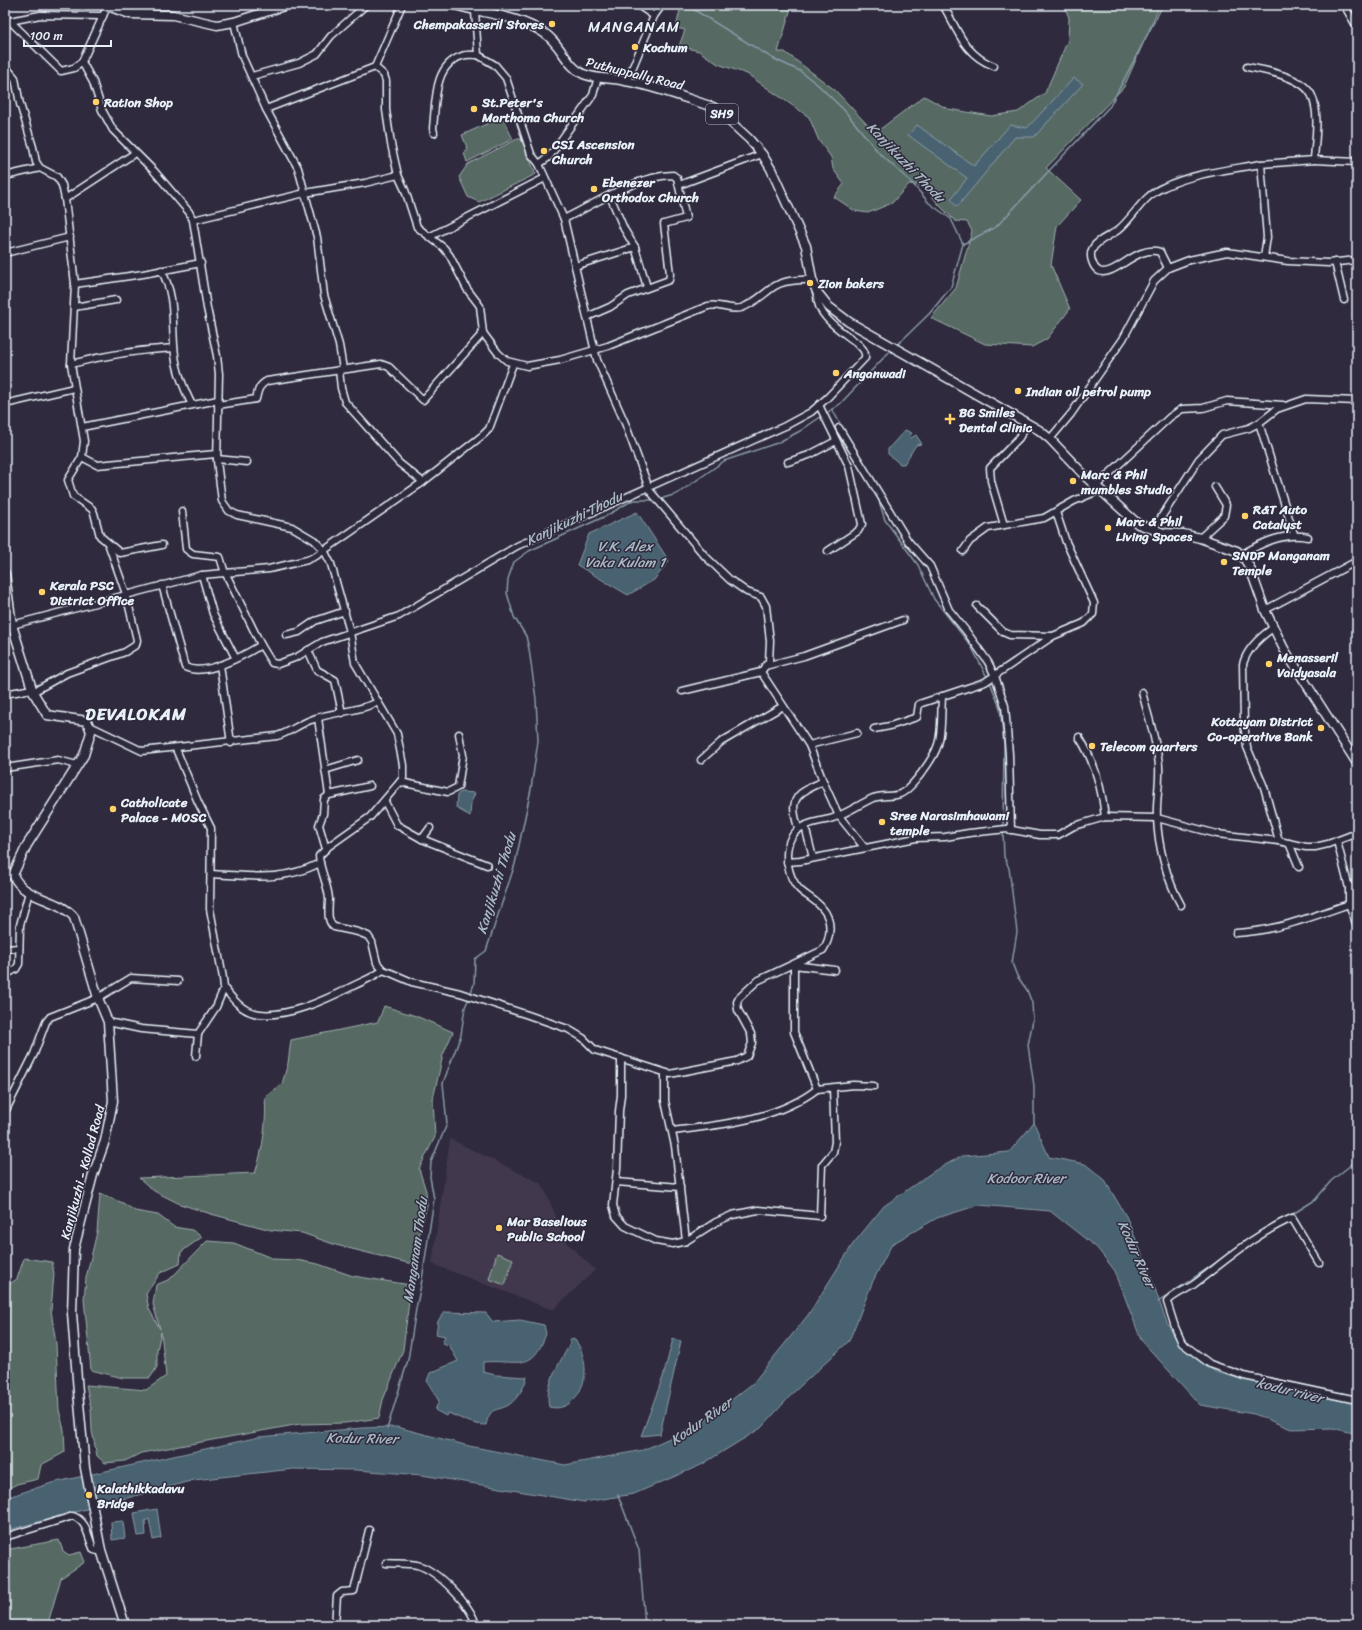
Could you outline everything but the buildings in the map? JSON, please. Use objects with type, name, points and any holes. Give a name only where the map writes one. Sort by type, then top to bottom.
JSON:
[{"type":"main road","points":[[106,6],[130,14],[173,15],[217,25],[234,22],[287,5]]},
{"type":"main road","name":"Puthuppally Road","points":[[455,5],[475,11],[508,16],[534,27],[556,42],[577,71],[586,75],[626,81],[713,107],[735,126],[762,154],[771,169],[806,246],[812,279],[817,292],[830,307],[849,322],[1027,424]]},
{"type":"main road","name":"SH9","points":[[1027,424],[1050,438],[1098,488],[1138,524],[1153,530],[1200,538],[1237,551],[1241,555]]},
{"type":"main road","points":[[1241,555],[1250,568],[1265,610],[1294,667],[1356,757]]},
{"type":"main road","points":[[5,574],[12,625],[33,691],[43,710],[47,715],[87,721],[90,726]]},
{"type":"main road","name":"Kanjikuzhi - Kollad Road","points":[[90,726],[91,732],[84,755],[9,874],[16,882],[30,892],[66,908],[74,917],[98,998],[108,1022],[113,1101],[105,1141],[93,1175],[74,1249],[72,1313],[85,1468],[101,1550],[125,1625]]},
{"type":"street","points":[[252,76],[299,62],[317,54],[331,36],[366,5]]},
{"type":"street","points":[[266,109],[375,67],[402,5]]},
{"type":"street","points":[[638,5],[654,16]]},
{"type":"street","points":[[626,81],[654,16],[662,5]]},
{"type":"street","points":[[943,5],[959,37],[972,54],[981,62],[994,66]]},
{"type":"street","points":[[1344,5],[1357,26]]},
{"type":"street","points":[[8,21],[61,71],[74,68],[82,62],[106,6]]},
{"type":"street","points":[[475,11],[478,54]]},
{"type":"street","points":[[8,21],[40,15],[103,16]]},
{"type":"street","points":[[234,22],[240,51],[266,109],[296,162],[317,237],[324,295],[339,345],[341,388],[345,402],[399,463],[423,482]]},
{"type":"street","points":[[434,133],[433,128],[439,80],[447,64],[463,55],[478,54],[495,65],[506,78],[531,154],[539,164],[564,219],[594,349],[625,423],[649,489],[705,556],[730,580],[747,592],[761,597],[764,602],[768,612],[770,641],[769,661],[761,672],[682,691]]},
{"type":"street","points":[[82,62],[92,82],[102,110],[113,130],[154,171],[189,212],[193,220],[207,308],[217,356],[218,402],[216,456],[220,494],[225,506],[229,511],[254,520],[292,527],[314,540],[324,550],[331,564],[345,611],[355,663],[400,743],[404,773],[400,782],[385,802],[370,817],[326,849],[319,856],[327,882],[328,914],[331,925],[368,936],[372,942],[377,963],[383,970],[412,982],[460,993],[477,1000],[528,1014],[568,1029],[583,1038],[595,1050],[665,1073],[686,1072],[737,1061],[748,1056],[752,1043],[751,1034],[738,1010],[737,1006],[739,998],[754,983],[823,950],[828,942],[830,933],[828,918],[823,908],[800,890],[793,881],[787,862],[788,844],[798,828],[839,816],[875,798],[900,794],[913,784],[935,755],[940,744],[942,696]]},
{"type":"street","points":[[5,66],[15,78],[20,104],[34,148],[36,162],[40,168],[57,177],[62,185],[65,200],[75,284],[71,364],[74,388],[82,426],[84,448],[82,457],[68,480],[70,490],[73,496],[92,509],[100,536],[120,553],[162,545]]},
{"type":"street","points":[[375,67],[378,72],[384,75],[386,81],[386,110],[398,175],[405,190],[417,227],[444,248],[467,289],[479,303],[482,313],[483,333],[498,353],[513,364],[527,366],[538,365],[608,346],[708,306],[716,304],[740,308],[753,302],[778,284],[790,281],[812,279]]},
{"type":"street","points":[[1247,67],[1267,70],[1290,78],[1306,88],[1311,95],[1315,106],[1314,160]]},
{"type":"street","points":[[539,164],[549,157],[593,95],[598,77]]},
{"type":"street","points":[[65,200],[135,153]]},
{"type":"street","points":[[679,185],[762,154]]},
{"type":"street","points":[[1168,268],[1160,252],[1154,250],[1143,252],[1130,258],[1107,272],[1100,272],[1095,268],[1091,258],[1091,250],[1095,245],[1118,230],[1147,196],[1163,187],[1197,174],[1261,164],[1314,160],[1357,162]]},
{"type":"street","points":[[1261,164],[1267,237],[1264,257]]},
{"type":"street","points":[[5,176],[40,168]]},
{"type":"street","points":[[193,220],[305,193],[364,183],[398,175]]},
{"type":"street","points":[[564,219],[627,187],[661,176],[675,176],[679,185],[686,218],[684,220],[666,224],[664,227],[670,277],[667,281],[628,295],[610,307],[587,316]]},
{"type":"street","points":[[429,237],[545,178]]},
{"type":"street","points":[[610,196],[635,247],[647,287]]},
{"type":"street","points":[[5,252],[70,237]]},
{"type":"street","points":[[575,266],[635,247]]},
{"type":"street","points":[[1050,438],[1071,414],[1123,339],[1154,281],[1168,268],[1189,260],[1227,252],[1288,260],[1335,262],[1357,260]]},
{"type":"street","points":[[1335,262],[1344,300]]},
{"type":"street","points":[[75,284],[201,263]]},
{"type":"street","points":[[161,270],[166,279],[173,302],[174,348],[178,374],[192,405]]},
{"type":"street","points":[[182,512],[186,549],[193,554],[220,557],[225,572],[261,645],[274,664],[297,657],[322,642],[399,616],[517,546],[649,489],[785,426],[811,412],[838,388],[865,358],[862,348],[823,315],[818,305],[817,292]]},
{"type":"street","points":[[74,307],[116,300]]},
{"type":"street","points":[[82,426],[192,405],[256,399],[258,390],[267,381],[381,364],[389,367],[423,400],[483,333]]},
{"type":"street","points":[[71,364],[98,357],[136,351],[174,348]]},
{"type":"street","points":[[12,625],[202,575],[282,567],[307,560],[423,482],[489,429],[513,364]]},
{"type":"street","points":[[5,404],[74,388]]},
{"type":"street","points":[[1153,530],[1207,449],[1222,435],[1258,423],[1277,409],[1306,399],[1357,401]]},
{"type":"street","points":[[963,551],[980,532],[988,528],[1036,520],[1056,512],[1098,488],[1170,417],[1182,409],[1204,408],[1227,401],[1288,405]]},
{"type":"street","points":[[819,405],[849,466],[862,524],[858,531],[828,551]]},
{"type":"street","points":[[1258,423],[1294,534]]},
{"type":"street","points":[[1004,525],[991,481],[990,468],[1019,438],[1027,424]]},
{"type":"street","points":[[839,428],[908,541],[930,566],[948,610],[966,631],[988,662],[1005,706],[1009,754],[1008,830]]},
{"type":"street","points":[[788,462],[809,455],[836,441]]},
{"type":"street","points":[[82,457],[98,465],[216,456],[247,462]]},
{"type":"street","points":[[1200,538],[1224,516],[1226,506],[1215,487]]},
{"type":"street","points":[[874,729],[890,726],[917,717],[919,704],[986,682],[1053,636],[1084,623],[1093,614],[1094,603],[1066,542],[1056,512]]},
{"type":"street","points":[[1241,555],[1256,545],[1294,534],[1308,536]]},
{"type":"street","points":[[5,694],[33,691],[67,673],[133,648],[137,640],[126,594],[107,541]]},
{"type":"street","points":[[1265,610],[1355,563]]},
{"type":"street","points":[[202,575],[214,614],[235,657]]},
{"type":"street","points":[[162,585],[185,667],[195,670],[220,665],[261,645]]},
{"type":"street","points":[[977,606],[1003,632],[1010,635],[1053,636]]},
{"type":"street","points":[[286,635],[299,632],[315,621],[345,611]]},
{"type":"street","points":[[766,666],[804,656],[903,620]]},
{"type":"street","points":[[1273,628],[1256,642],[1245,658],[1243,664],[1244,724],[1247,747],[1264,787],[1279,841]]},
{"type":"street","points":[[308,650],[317,670],[335,680],[342,713]]},
{"type":"street","points":[[220,665],[231,743]]},
{"type":"street","points":[[761,672],[809,745],[822,781],[839,816],[864,847]]},
{"type":"street","points":[[1142,692],[1156,747],[1159,768],[1157,818],[1161,849],[1172,890],[1181,905]]},
{"type":"street","points":[[90,726],[142,752],[231,743],[276,736],[318,718],[352,712],[378,702]]},
{"type":"street","points":[[701,760],[721,742],[783,706]]},
{"type":"street","points":[[318,718],[329,795]]},
{"type":"street","points":[[809,745],[857,733]]},
{"type":"street","points":[[400,782],[448,792],[458,787],[463,755],[459,734]]},
{"type":"street","points":[[1079,737],[1088,751],[1097,773],[1103,797],[1105,817]]},
{"type":"street","points":[[176,749],[198,802],[211,828],[210,909],[224,988],[216,1007],[198,1034],[196,1056]]},
{"type":"street","points":[[5,768],[58,760],[77,765]]},
{"type":"street","points":[[325,770],[358,760]]},
{"type":"street","points":[[798,828],[793,812],[794,802],[806,790],[822,781]]},
{"type":"street","points":[[326,849],[318,825],[323,814],[324,799],[329,795],[370,786]]},
{"type":"street","points":[[385,802],[397,825],[422,839],[487,865]]},
{"type":"street","points":[[787,862],[905,839],[945,837],[998,830],[1040,835],[1058,835],[1074,826],[1105,817],[1157,818],[1216,834],[1316,847],[1357,833]]},
{"type":"street","points":[[805,826],[813,858]]},
{"type":"street","points":[[422,839],[430,828]]},
{"type":"street","points":[[1337,841],[1349,888],[1349,904],[1357,926]]},
{"type":"street","points":[[1289,843],[1299,867]]},
{"type":"street","points":[[211,874],[277,877],[298,873],[320,863]]},
{"type":"street","points":[[1349,888],[1357,886]]},
{"type":"street","points":[[5,975],[18,966],[20,925],[30,892]]},
{"type":"street","points":[[1236,933],[1252,932],[1300,921],[1349,904]]},
{"type":"street","points":[[5,949],[19,948]]},
{"type":"street","points":[[794,965],[835,970]]},
{"type":"street","points":[[794,965],[794,1032],[816,1089]]},
{"type":"street","points":[[224,988],[243,1008],[254,1013],[264,1014],[316,1004],[383,970]]},
{"type":"street","points":[[5,1112],[34,1054],[48,1019],[98,998],[133,977],[178,981]]},
{"type":"street","points":[[108,1022],[141,1029],[198,1034]]},
{"type":"street","points":[[621,1058],[622,1094],[619,1111],[616,1182],[613,1205],[616,1216],[625,1226],[656,1241],[672,1244],[686,1242],[716,1222],[732,1215],[758,1210],[820,1216],[822,1165],[833,1152],[835,1142],[833,1088]]},
{"type":"street","points":[[665,1073],[665,1101],[672,1131],[686,1242]]},
{"type":"street","points":[[672,1131],[738,1121],[774,1112],[816,1089],[853,1085],[874,1086]]},
{"type":"street","points":[[616,1182],[680,1188]]},
{"type":"street","points":[[1319,1263],[1292,1218],[1239,1250],[1190,1287],[1172,1297],[1168,1302],[1168,1309],[1182,1343],[1210,1364],[1244,1376],[1357,1400]]},
{"type":"street","points":[[5,1537],[73,1516],[80,1519],[85,1525],[94,1550],[101,1550]]},
{"type":"street","points":[[335,1625],[337,1596],[342,1592],[354,1591],[369,1530]]},
{"type":"street","points":[[386,1563],[418,1566],[444,1582],[464,1601],[476,1625]]},
{"type":"shaded area","name":"Mar Baselious Public School","points":[[450,1139],[542,1184],[568,1244],[595,1270],[553,1310],[432,1264]]},
{"type":"green space","points":[[681,5],[792,5],[778,52],[785,52],[835,90],[875,133],[924,96],[948,109],[991,116],[1018,112],[1045,93],[1068,40],[1069,18],[1064,5],[1160,5],[1124,87],[1046,168],[1081,200],[1057,226],[1051,265],[1070,309],[1047,339],[1032,347],[985,344],[931,318],[956,288],[972,231],[967,222],[955,221],[939,205],[924,186],[909,184],[892,203],[868,213],[855,211],[834,197],[844,184],[833,169],[831,157],[819,141],[809,117],[747,74],[718,64],[699,51],[679,46],[685,30],[676,28]]},
{"type":"green space","points":[[502,117],[513,139],[467,162],[464,153],[468,150],[462,135]]},
{"type":"green space","points":[[517,139],[521,139],[536,174],[479,202],[468,197],[459,177],[468,164]]},
{"type":"green space","points":[[384,1006],[416,1016],[453,1032],[443,1055],[433,1099],[435,1137],[419,1169],[426,1191],[427,1205],[417,1242],[417,1263],[408,1263],[336,1245],[302,1233],[271,1230],[211,1214],[180,1204],[154,1191],[139,1178],[255,1173],[264,1135],[265,1097],[282,1084],[288,1063],[291,1040],[378,1022]]},
{"type":"green space","points":[[100,1194],[123,1203],[135,1211],[158,1215],[174,1227],[192,1230],[202,1237],[181,1252],[180,1264],[160,1273],[146,1294],[149,1309],[160,1329],[153,1304],[156,1285],[170,1279],[207,1241],[234,1243],[274,1259],[296,1260],[318,1264],[353,1276],[411,1285],[403,1350],[383,1400],[379,1418],[345,1423],[300,1424],[141,1453],[125,1461],[105,1463],[97,1456],[92,1431],[91,1408],[86,1385],[146,1390],[166,1376],[161,1332],[157,1350],[157,1367],[150,1378],[123,1378],[91,1370],[84,1299],[86,1278],[97,1232]]},
{"type":"green space","points":[[497,1253],[513,1259],[505,1285],[489,1279]]},
{"type":"green space","points":[[24,1258],[52,1262],[54,1274],[51,1310],[56,1344],[59,1410],[64,1430],[65,1452],[41,1465],[38,1479],[17,1484],[5,1490],[5,1287],[17,1279]]},
{"type":"green space","points":[[59,1540],[63,1551],[69,1555],[81,1552],[85,1562],[61,1578],[48,1623],[46,1625],[5,1625],[5,1550]]},
{"type":"water","points":[[1074,78],[1083,84],[1034,137],[1015,137],[957,207],[951,199],[967,178],[908,135],[917,125],[974,166],[1010,125],[1027,128]]},
{"type":"water","points":[[905,430],[912,433],[909,437],[911,438],[916,435],[922,444],[916,445],[904,464],[900,464],[888,454],[888,449]]},
{"type":"water","name":"V.K. Alex Vaka Kulam 1","points":[[637,512],[669,561],[654,580],[628,595],[577,565],[589,534]]},
{"type":"water","points":[[461,792],[475,793],[471,803],[470,816],[456,808],[457,795]]},
{"type":"water","name":"Kodoor River","points":[[1034,1123],[1049,1157],[1085,1164],[1104,1179],[1126,1216],[1147,1266],[1167,1323],[1179,1344],[1195,1358],[1216,1372],[1266,1385],[1357,1404],[1357,1434],[1333,1428],[1291,1429],[1254,1414],[1200,1405],[1141,1340],[1115,1271],[1097,1248],[1050,1211],[979,1205],[937,1218],[892,1244],[873,1281],[849,1341],[794,1392],[761,1428],[701,1465],[634,1494],[584,1502],[422,1475],[356,1470],[293,1469],[194,1480],[5,1531],[5,1498],[52,1483],[259,1437],[362,1428],[397,1427],[469,1446],[565,1465],[643,1450],[701,1424],[753,1383],[808,1315],[853,1244],[884,1206],[934,1171],[962,1156],[1009,1152]]},
{"type":"water","points":[[444,1312],[486,1313],[493,1322],[520,1320],[544,1325],[546,1334],[541,1347],[529,1360],[522,1362],[483,1362],[483,1372],[496,1375],[527,1377],[523,1388],[516,1399],[505,1407],[492,1412],[486,1425],[471,1423],[448,1413],[446,1416],[435,1410],[439,1401],[427,1381],[430,1373],[458,1361],[449,1345],[442,1343],[445,1336],[436,1334],[438,1321]]},
{"type":"water","points":[[570,1339],[575,1340],[581,1350],[585,1365],[583,1384],[576,1397],[570,1403],[557,1408],[549,1407],[548,1399],[551,1382],[570,1344]]},
{"type":"water","points":[[673,1339],[681,1341],[660,1434],[641,1436],[663,1377]]},
{"type":"water","points":[[157,1509],[161,1538],[153,1540],[149,1519],[145,1521],[146,1535],[138,1536],[134,1513]]},
{"type":"water","points":[[123,1521],[125,1538],[112,1540],[111,1522]]},
{"type":"waterway","name":"Kanjikuzhi Thodu","points":[[680,5],[693,9],[772,58],[800,71],[817,84],[844,110],[879,153],[912,183],[929,203],[951,219],[963,244],[951,287],[929,314],[897,345]]},
{"type":"waterway","points":[[963,244],[996,227],[1110,106],[1163,5]]},
{"type":"waterway","name":"Kanjikuzhi Thodu","points":[[825,414],[840,404],[891,350]]},
{"type":"waterway","points":[[832,409],[842,427]]},
{"type":"waterway","name":"Kanjikuzhi Thodu","points":[[660,499],[677,494],[724,461],[777,443],[800,431],[822,416]]},
{"type":"waterway","points":[[878,498],[885,520],[918,565],[934,599],[971,646],[987,677]]},
{"type":"waterway","name":"Kanjikuzhi Thodu","points":[[470,995],[474,984],[475,959],[486,951],[515,864],[531,789],[538,741],[536,699],[529,649],[526,636],[514,617],[507,593],[508,579],[514,562],[529,551],[606,516],[633,500],[654,500]]},
{"type":"waterway","points":[[990,682],[1000,708],[1004,744],[1003,828]]},
{"type":"waterway","points":[[1003,832],[1004,857],[1009,868],[1017,932],[1012,963],[1017,976],[1027,990],[1032,1003],[1033,1020],[1028,1045],[1034,1086],[1034,1124]]},
{"type":"waterway","name":"Manganam Thodu","points":[[387,1429],[408,1360],[422,1280],[434,1199],[430,1177],[431,1162],[447,1124],[443,1083],[461,1035],[465,1007],[469,998]]},
{"type":"waterway","points":[[1288,1217],[1315,1200],[1331,1181],[1357,1160]]},
{"type":"waterway","points":[[1158,1302],[1236,1249]]},
{"type":"waterway","points":[[618,1495],[639,1550],[645,1625]]},
{"type":"place","name":"Chempakasseril Stores","points":[[552,24]]},
{"type":"place","name":"Kochum","points":[[635,47]]},
{"type":"place","name":"Ration Shop","points":[[96,102]]},
{"type":"place","name":"St.Peter's Marthoma Church","points":[[474,109]]},
{"type":"place","name":"CSI Ascension Church","points":[[544,151]]},
{"type":"place","name":"Ebenezer Orthodox Church","points":[[594,189]]},
{"type":"place","name":"Zion bakers","points":[[810,283]]},
{"type":"place","name":"Anganwadi","points":[[836,373]]},
{"type":"place","name":"Indian oil petrol pump","points":[[1018,391]]},
{"type":"place","name":"BG Smiles Dental Clinic","points":[[950,419]]},
{"type":"place","name":"Marc & Phil mumbles Studio","points":[[1073,481]]},
{"type":"place","name":"R&T Auto Catalyst","points":[[1245,516]]},
{"type":"place","name":"Marc & Phil Living Spaces","points":[[1108,528]]},
{"type":"place","name":"SNDP Manganam Temple","points":[[1224,562]]},
{"type":"place","name":"Kerala PSC District Office","points":[[42,592]]},
{"type":"place","name":"Menasseril Vaidyasala","points":[[1269,664]]},
{"type":"place","name":"Kottayam District Co-operative Bank","points":[[1321,728]]},
{"type":"place","name":"Telecom quarters","points":[[1092,746]]},
{"type":"place","name":"Catholicate Palace - MOSC","points":[[113,809]]},
{"type":"place","name":"Sree Narasimhawami temple","points":[[882,822]]},
{"type":"place","name":"Mar Baselious Public School","points":[[499,1228]]},
{"type":"place","name":"Kalathikkadavu Bridge","points":[[89,1495]]},
{"type":"district","name":"MANGANAM","points":[[634,27]]},
{"type":"district","name":"DEVALOKAM","points":[[136,714]]},
{"type":"water label","name":"Kodur River","points":[[1137,1254]]},
{"type":"water label","name":"kodur river","points":[[1290,1390]]},
{"type":"water label","name":"Kodur River","points":[[701,1421]]},
{"type":"water label","name":"Kodur River","points":[[362,1438]]}]
